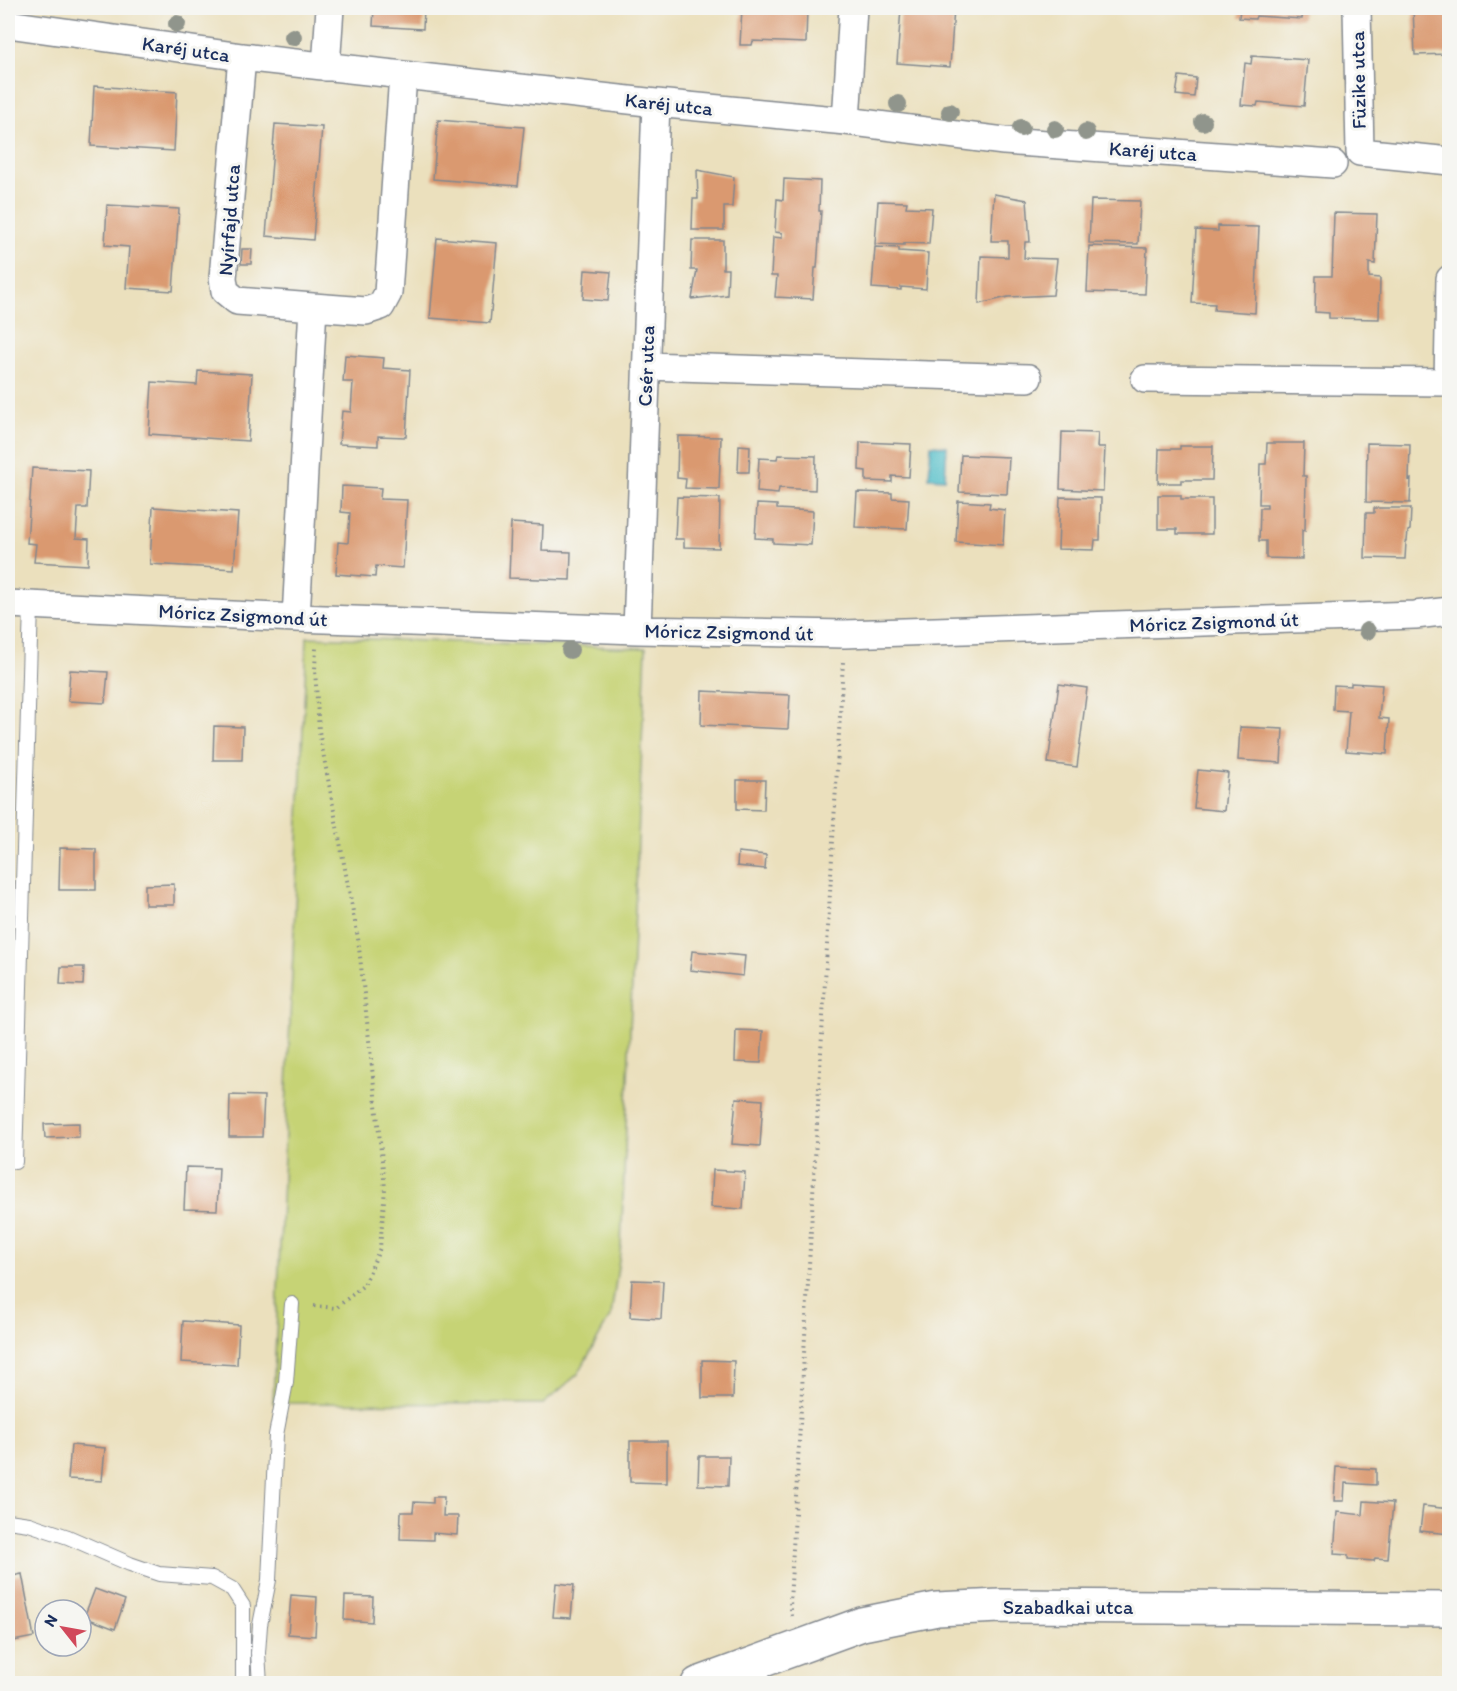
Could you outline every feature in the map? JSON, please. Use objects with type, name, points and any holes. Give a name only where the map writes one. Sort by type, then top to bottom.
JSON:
[{"type":"street","points":[[326,67],[330,8]]},
{"type":"street","points":[[846,121],[854,8]]},
{"type":"street","name":"Füzike utca","points":[[1357,8],[1360,152],[1449,160]]},
{"type":"street","name":"Karéj utca","points":[[8,24],[326,67],[846,121],[1004,141],[1333,164]]},
{"type":"street","name":"Nyírfajd utca","points":[[242,57],[223,278],[225,291],[237,301],[366,311],[381,306],[388,293],[403,75]]},
{"type":"street","name":"Csér utca","points":[[637,630],[656,103]]},
{"type":"street","points":[[1145,379],[1448,382],[1449,279]]},
{"type":"street","points":[[307,618],[313,307]]},
{"type":"street","points":[[646,366],[1028,378]]},
{"type":"street","name":"Móricz Zsigmond út","points":[[19,605],[637,630],[844,634],[1415,615],[1449,611]]},
{"type":"street","name":"Szabadkai utca","points":[[698,1683],[862,1624],[937,1609],[1012,1606],[1449,1609]]},
{"type":"lane","points":[[15,1162],[19,605]]},
{"type":"lane","points":[[261,1683],[258,1653],[260,1625],[269,1580],[276,1435],[286,1382],[292,1304]]},
{"type":"lane","points":[[8,1521],[29,1524],[69,1537],[159,1574],[212,1578],[232,1589],[243,1606],[243,1683]]},
{"type":"path","points":[[292,1304],[336,1308],[364,1285],[380,1248],[385,1188],[358,938],[319,731],[315,670],[307,618]]},
{"type":"path","points":[[801,1647],[793,1622],[790,1602],[844,634]]},
{"type":"green space","points":[[307,637],[646,648],[621,1246],[611,1315],[578,1374],[543,1404],[273,1403]]},
{"type":"water","points":[[931,445],[947,446],[945,479],[929,478]]},
{"type":"building","points":[[374,8],[424,8],[423,29],[373,26]]},
{"type":"building","points":[[742,8],[807,8],[806,43],[753,41],[752,45],[740,45]]},
{"type":"building","points":[[901,8],[954,8],[950,67],[897,63]]},
{"type":"building","points":[[1240,8],[1303,8],[1302,19],[1256,16],[1255,19],[1239,18]]},
{"type":"building","points":[[1413,8],[1450,8],[1450,54],[1415,55]]},
{"type":"building","points":[[1252,56],[1308,60],[1304,106],[1258,102],[1257,106],[1241,105],[1245,63],[1251,64]]},
{"type":"building","points":[[1179,76],[1196,78],[1194,97],[1176,95]]},
{"type":"building","points":[[94,86],[177,92],[174,151],[91,146]]},
{"type":"building","points":[[438,120],[524,127],[518,186],[433,179]]},
{"type":"building","points":[[275,124],[322,127],[313,240],[266,236]]},
{"type":"building","points":[[697,170],[734,177],[732,207],[724,207],[724,230],[692,230],[693,199],[698,199]]},
{"type":"building","points":[[784,179],[820,181],[819,211],[821,211],[813,299],[775,297],[777,276],[771,276],[773,237],[782,238],[782,233],[775,232],[777,199],[783,200]]},
{"type":"building","points":[[994,194],[1027,200],[1030,242],[1025,242],[1024,258],[1057,259],[1053,295],[1008,297],[979,304],[981,256],[1008,257],[1008,241],[991,241]]},
{"type":"building","points":[[1091,200],[1140,201],[1138,244],[1089,243]]},
{"type":"building","points":[[878,201],[907,202],[906,207],[932,208],[929,244],[875,244]]},
{"type":"building","points":[[107,205],[179,209],[173,291],[126,288],[129,247],[105,245]]},
{"type":"building","points":[[1334,213],[1377,214],[1375,264],[1369,263],[1369,277],[1380,278],[1379,319],[1329,318],[1329,313],[1315,312],[1316,276],[1332,276]]},
{"type":"building","points":[[1218,226],[1259,227],[1255,313],[1214,310],[1215,304],[1192,303],[1196,230],[1218,231]]},
{"type":"building","points":[[437,238],[497,243],[490,323],[430,318]]},
{"type":"building","points":[[692,240],[723,240],[723,269],[728,269],[727,295],[692,299],[697,270],[691,270]]},
{"type":"building","points":[[1089,246],[1147,248],[1145,294],[1087,292]]},
{"type":"building","points":[[875,247],[928,253],[926,289],[872,288]]},
{"type":"building","points":[[242,249],[252,249],[251,264],[241,264]]},
{"type":"building","points":[[585,270],[611,272],[608,301],[583,299]]},
{"type":"building","points":[[345,355],[384,358],[383,368],[410,370],[406,437],[378,436],[378,446],[339,444],[342,411],[351,412],[353,382],[343,382]]},
{"type":"building","points":[[198,371],[252,374],[248,441],[149,434],[152,382],[197,385]]},
{"type":"building","points":[[1062,432],[1098,433],[1097,447],[1105,447],[1103,491],[1060,489]]},
{"type":"building","points":[[678,436],[721,437],[719,489],[685,488],[686,479],[677,478]]},
{"type":"building","points":[[860,442],[911,444],[909,477],[892,476],[892,482],[866,481],[866,471],[859,470]]},
{"type":"building","points":[[1267,443],[1304,443],[1303,476],[1306,476],[1302,559],[1266,558],[1266,541],[1259,541],[1260,508],[1267,508],[1267,504],[1259,504],[1260,464],[1266,464]]},
{"type":"building","points":[[1367,443],[1410,444],[1410,503],[1366,502]]},
{"type":"building","points":[[739,445],[750,446],[749,472],[738,472]]},
{"type":"building","points":[[1180,446],[1213,446],[1212,480],[1158,483],[1159,449],[1180,449]]},
{"type":"building","points":[[778,455],[816,456],[815,490],[779,488],[778,494],[757,492],[759,458],[777,459]]},
{"type":"building","points":[[961,455],[1009,457],[1007,494],[959,492]]},
{"type":"building","points":[[32,468],[89,471],[87,508],[78,508],[76,538],[89,539],[88,565],[34,562],[36,544],[27,543]]},
{"type":"building","points":[[342,486],[381,488],[380,499],[407,500],[403,568],[376,566],[375,577],[336,574],[338,542],[348,543],[350,513],[341,512]]},
{"type":"building","points":[[857,492],[892,493],[892,498],[909,499],[907,529],[855,527]]},
{"type":"building","points":[[1158,495],[1181,495],[1181,499],[1212,499],[1212,534],[1177,534],[1177,529],[1158,529]]},
{"type":"building","points":[[677,497],[720,498],[719,548],[684,547],[684,539],[675,539]]},
{"type":"building","points":[[1060,497],[1101,498],[1100,540],[1095,540],[1094,550],[1058,549]]},
{"type":"building","points":[[958,501],[990,503],[989,508],[1005,510],[1003,545],[956,542]]},
{"type":"building","points":[[757,504],[777,505],[777,509],[813,511],[811,545],[773,543],[773,539],[755,538]]},
{"type":"building","points":[[153,507],[238,513],[234,569],[150,564]]},
{"type":"building","points":[[1374,508],[1411,508],[1405,559],[1365,558],[1366,513],[1374,513]]},
{"type":"building","points":[[511,523],[543,525],[542,551],[571,552],[570,580],[509,578]]},
{"type":"building","points":[[70,670],[108,672],[105,703],[68,701]]},
{"type":"building","points":[[1351,683],[1382,685],[1379,718],[1389,719],[1387,754],[1346,751],[1349,711],[1333,710],[1334,685],[1351,686]]},
{"type":"building","points":[[1059,684],[1087,688],[1077,767],[1048,763]]},
{"type":"building","points":[[702,691],[790,695],[788,729],[701,725]]},
{"type":"building","points":[[214,726],[243,727],[242,760],[213,760]]},
{"type":"building","points":[[1240,727],[1283,729],[1281,763],[1238,760]]},
{"type":"building","points":[[1198,770],[1228,773],[1224,811],[1194,808]]},
{"type":"building","points":[[737,780],[765,780],[764,810],[737,809]]},
{"type":"building","points":[[60,848],[96,849],[96,890],[59,890]]},
{"type":"building","points":[[738,852],[766,855],[765,869],[737,866]]},
{"type":"building","points":[[174,884],[174,905],[145,905],[145,885]]},
{"type":"building","points":[[692,951],[745,956],[743,976],[690,970]]},
{"type":"building","points":[[61,967],[84,967],[83,985],[60,984]]},
{"type":"building","points":[[736,1030],[763,1031],[761,1063],[735,1062]]},
{"type":"building","points":[[230,1095],[264,1096],[262,1137],[229,1137]]},
{"type":"building","points":[[736,1098],[763,1100],[760,1146],[732,1144]]},
{"type":"building","points":[[79,1123],[79,1137],[45,1138],[44,1124]]},
{"type":"building","points":[[186,1167],[219,1168],[217,1210],[184,1209]]},
{"type":"building","points":[[713,1170],[745,1172],[743,1209],[711,1207]]},
{"type":"building","points":[[632,1280],[663,1281],[661,1319],[630,1317]]},
{"type":"building","points":[[183,1321],[239,1325],[237,1365],[181,1362]]},
{"type":"building","points":[[702,1360],[734,1361],[733,1398],[702,1398]]},
{"type":"building","points":[[630,1441],[667,1441],[667,1483],[630,1482]]},
{"type":"building","points":[[71,1445],[105,1448],[102,1481],[68,1479]]},
{"type":"building","points":[[699,1456],[729,1456],[728,1486],[698,1485]]},
{"type":"building","points":[[1336,1467],[1376,1469],[1376,1485],[1345,1483],[1344,1501],[1334,1501]]},
{"type":"building","points":[[433,1497],[444,1497],[443,1516],[458,1516],[457,1535],[433,1533],[433,1540],[400,1539],[401,1512],[413,1512],[414,1502],[433,1503]]},
{"type":"building","points":[[1364,1501],[1393,1503],[1388,1559],[1375,1558],[1374,1561],[1348,1559],[1348,1555],[1334,1554],[1337,1512],[1363,1515]]},
{"type":"building","points":[[1423,1506],[1450,1509],[1450,1534],[1420,1531]]},
{"type":"building","points":[[22,1574],[33,1637],[8,1642],[8,1577]]},
{"type":"building","points":[[556,1583],[574,1585],[571,1618],[553,1617]]},
{"type":"building","points":[[95,1589],[125,1600],[115,1629],[93,1620],[91,1598]]},
{"type":"building","points":[[291,1595],[317,1597],[315,1636],[288,1634]]},
{"type":"building","points":[[345,1596],[373,1597],[372,1622],[344,1620]]}]
